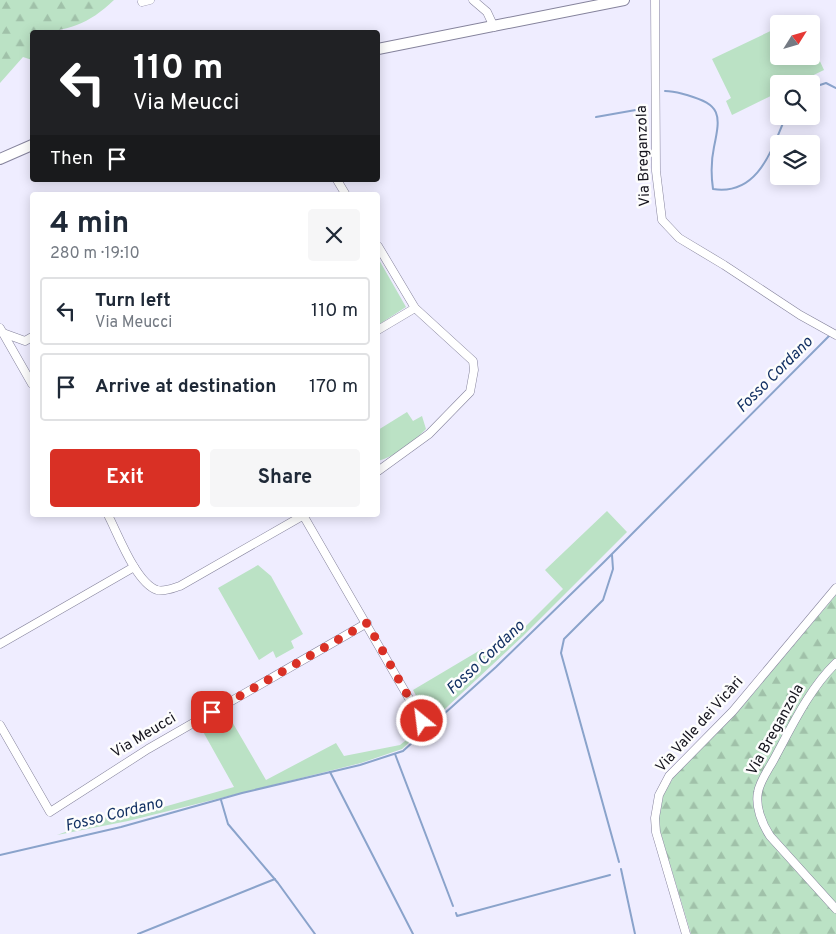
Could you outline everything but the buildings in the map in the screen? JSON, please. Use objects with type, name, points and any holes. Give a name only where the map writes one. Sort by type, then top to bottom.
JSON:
[{"type":"main road","points":[[380,49],[624,0]]},
{"type":"main road","points":[[0,159],[30,146]]},
{"type":"street","points":[[473,0],[487,12],[494,27]]},
{"type":"street","name":"Via Breganzola","points":[[655,0],[656,172],[662,220],[679,238],[724,265],[800,316],[836,335]]},
{"type":"street","points":[[380,249],[415,308],[472,361],[474,370],[470,392],[429,434],[380,470]]},
{"type":"street","points":[[380,329],[415,308]]},
{"type":"street","points":[[2,331],[25,341],[30,338]]},
{"type":"street","points":[[2,331],[30,380]]},
{"type":"street","points":[[109,517],[134,567],[149,586],[158,590],[168,590],[180,586],[300,517]]},
{"type":"street","points":[[304,517],[422,721]]},
{"type":"street","points":[[0,644],[134,567]]},
{"type":"street","name":"Via Valle dei Vicàri","points":[[686,934],[656,832],[655,818],[659,795],[675,768],[733,711],[836,588]]},
{"type":"street","name":"Via Meucci","points":[[0,725],[50,812],[148,749],[367,623]]},
{"type":"street","name":"Via Breganzola","points":[[836,664],[819,683],[790,729],[758,792],[758,803],[764,826],[770,836],[836,909]]},
{"type":"green space","points":[[0,0],[114,0],[96,15],[77,25],[56,30],[30,30],[30,59],[23,57],[0,83]]},
{"type":"green space","points":[[770,31],[770,65],[820,65],[820,61],[824,70],[814,75],[770,75],[770,96],[732,115],[726,101],[731,98],[712,59]]},
{"type":"green space","points":[[380,262],[406,307],[380,324]]},
{"type":"green space","points":[[407,412],[413,421],[422,416],[426,429],[404,448],[380,460],[380,429]]},
{"type":"green space","points":[[607,511],[627,532],[523,636],[402,749],[361,763],[128,821],[57,835],[107,817],[153,810],[234,787],[201,728],[227,713],[266,780],[336,743],[344,756],[400,745],[430,721],[413,690],[482,649],[488,656],[511,641],[563,589],[545,570]]},
{"type":"green space","points":[[258,565],[271,576],[303,634],[291,641],[294,648],[276,658],[273,651],[259,660],[218,588]]},
{"type":"green space","points":[[836,595],[836,934],[691,934],[660,831],[659,819],[663,796],[673,778],[736,714]]},
{"type":"waterway","points":[[820,85],[826,83],[836,88]]},
{"type":"waterway","points":[[665,91],[676,92],[698,99],[707,103],[716,112],[718,126],[712,163],[713,189],[729,189],[742,185],[753,177],[769,155],[782,125]]},
{"type":"waterway","points":[[596,117],[647,108]]},
{"type":"waterway","name":"Fosso Cordano","points":[[0,855],[121,827],[242,793],[360,765],[403,751],[496,667],[604,562],[831,334]]},
{"type":"waterway","points":[[612,555],[613,569],[603,600],[564,639],[561,653],[619,862]]},
{"type":"waterway","points":[[395,754],[453,906]]},
{"type":"waterway","points":[[330,772],[413,934]]},
{"type":"waterway","points":[[221,800],[228,824],[278,883],[315,934]]},
{"type":"waterway","points":[[621,869],[635,934]]},
{"type":"waterway","points":[[456,913],[457,916],[610,875]]},
{"type":"waterway","points":[[138,934],[275,879]]},
{"type":"route","points":[[212,712],[367,623],[422,721]]}]
